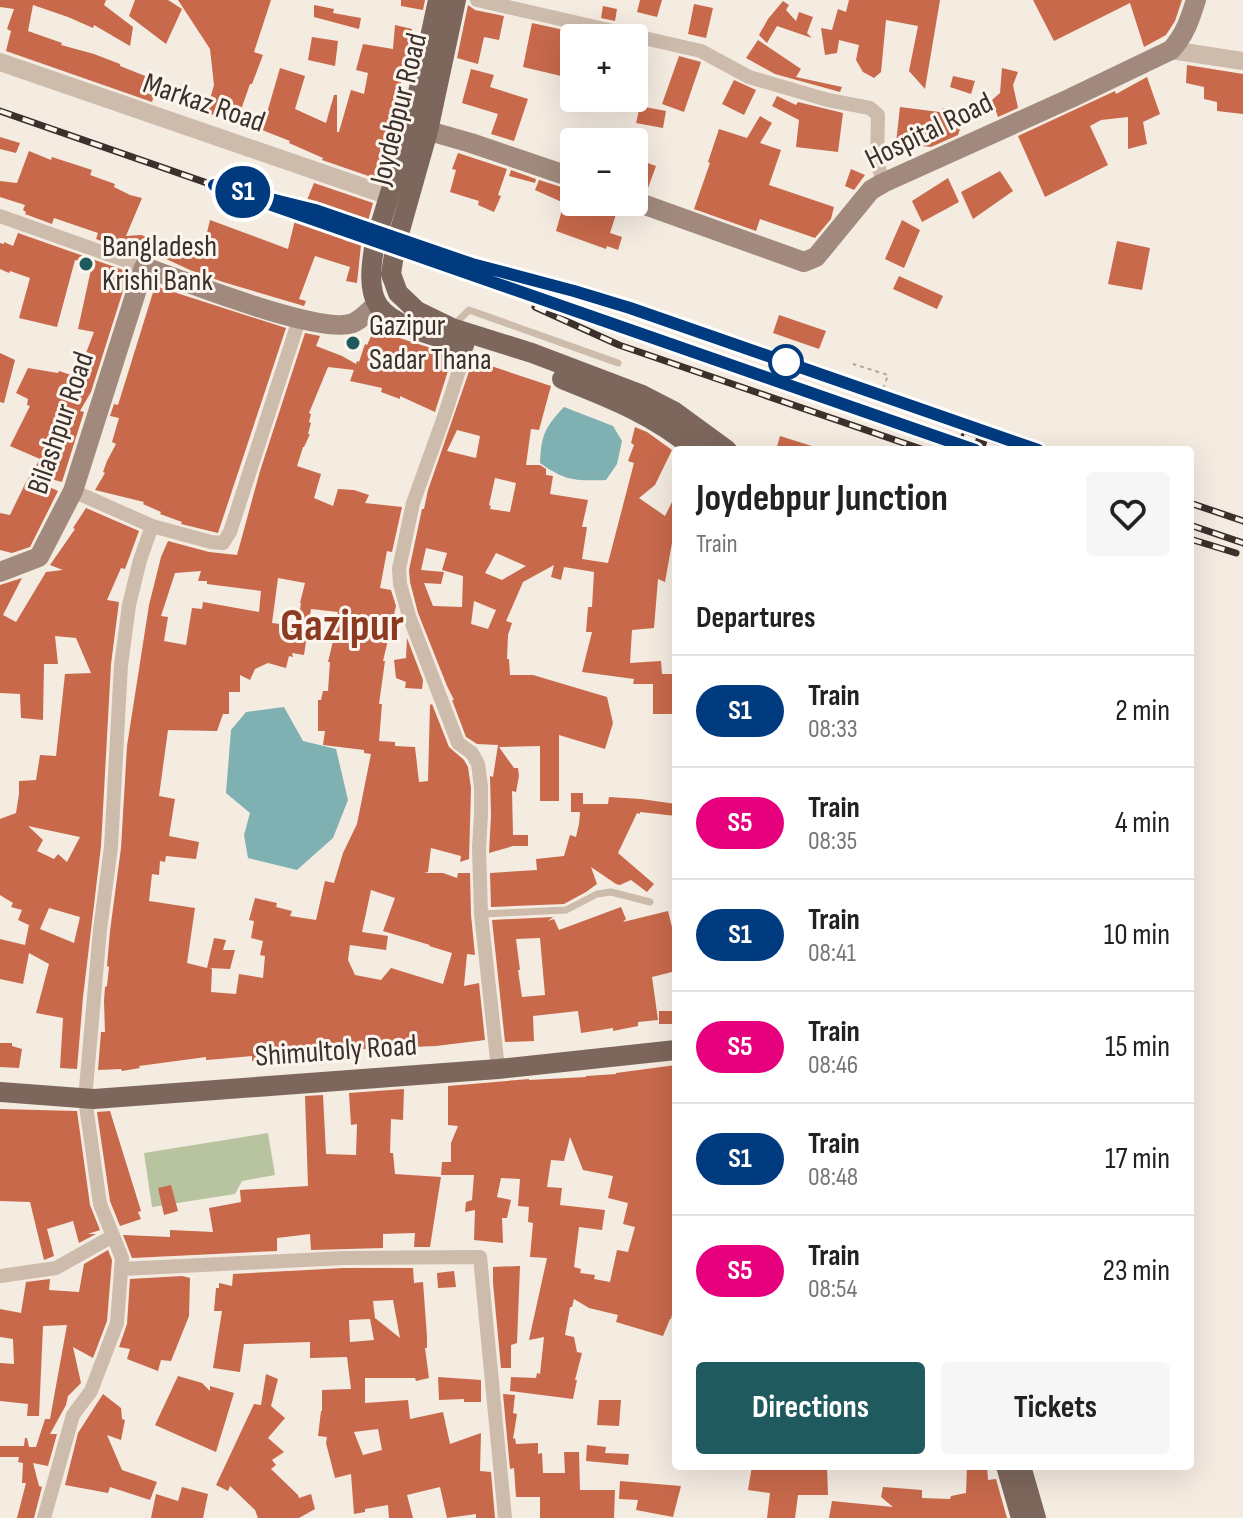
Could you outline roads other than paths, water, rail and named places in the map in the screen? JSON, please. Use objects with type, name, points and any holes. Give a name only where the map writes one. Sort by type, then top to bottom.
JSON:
[{"type":"main road","name":"Joydebpur Road","points":[[438,0],[420,128],[391,274],[398,293],[417,311],[452,328],[532,353],[640,394],[675,412],[722,446]]},
{"type":"main road","name":"Joydebpur Road","points":[[377,304],[372,289],[375,242],[389,196],[420,128],[456,0]]},
{"type":"main road","points":[[1171,50],[1180,40],[1196,0]]},
{"type":"main road","name":"Hospital Road","points":[[648,206],[804,262],[816,257],[871,190],[883,183],[1171,50]]},
{"type":"main road","points":[[420,128],[560,173]]},
{"type":"main road","points":[[144,267],[299,320],[332,325],[352,324],[377,304],[389,317],[403,324],[556,376],[630,406],[691,446]]},
{"type":"main road","name":"Bilashpur Road","points":[[0,572],[39,557],[73,491],[144,267]]},
{"type":"main road","name":"Shimultoly Road","points":[[0,1092],[94,1099],[498,1069],[672,1050]]},
{"type":"main road","points":[[1007,1470],[1021,1518]]},
{"type":"main road","points":[[1022,1470],[1036,1518]]},
{"type":"main road","points":[[1034,1470],[1047,1518]]},
{"type":"street","points":[[477,0],[701,51],[749,77],[828,100],[870,108],[878,115],[877,161],[883,183]]},
{"type":"street","points":[[1171,50],[1243,61]]},
{"type":"street","name":"Markaz Road","points":[[0,62],[389,196]]},
{"type":"street","points":[[0,216],[144,267]]},
{"type":"street","points":[[73,491],[152,526],[223,543],[230,532],[299,320]]},
{"type":"street","points":[[467,346],[413,503],[399,569],[409,616],[458,743],[472,753],[478,764],[481,787],[481,914],[498,1069]]},
{"type":"street","points":[[44,1518],[73,1415],[91,1391],[117,1323],[122,1258],[100,1204],[85,1099],[100,930],[111,847],[121,665],[129,605],[152,526]]},
{"type":"street","points":[[0,1276],[56,1268],[113,1236]]},
{"type":"street","points":[[121,1269],[344,1258],[480,1257],[505,1518]]},
{"type":"lane","points":[[452,328],[469,310],[618,363]]},
{"type":"lane","points":[[481,914],[566,910],[597,894],[611,892],[650,902]]},
{"type":"water","points":[[564,407],[613,426],[622,441],[617,464],[606,480],[571,479],[540,463],[545,432]]},
{"type":"water","points":[[284,707],[303,741],[336,749],[348,800],[333,838],[297,870],[248,858],[244,835],[250,813],[226,793],[231,730],[246,712]]},
{"type":"railway","points":[[0,111],[963,446]]},
{"type":"railway","points":[[472,264],[630,308],[1027,446]]},
{"type":"railway","points":[[535,307],[619,345],[912,446]]},
{"type":"railway","points":[[964,436],[993,446]]},
{"type":"railway","points":[[1194,504],[1243,521]]},
{"type":"railway","points":[[1194,526],[1243,543]]},
{"type":"railway","points":[[1194,540],[1236,553]]},
{"type":"train","name":"S1","points":[[964,446],[214,185],[315,210],[472,264],[630,308],[1027,446]]},
{"type":"place","name":"Bangladesh Krishi Bank","points":[[86,264]]},
{"type":"place","name":"Gazipur Sadar Thana","points":[[353,343]]},
{"type":"district","name":"Gazipur","points":[[342,626]]}]
